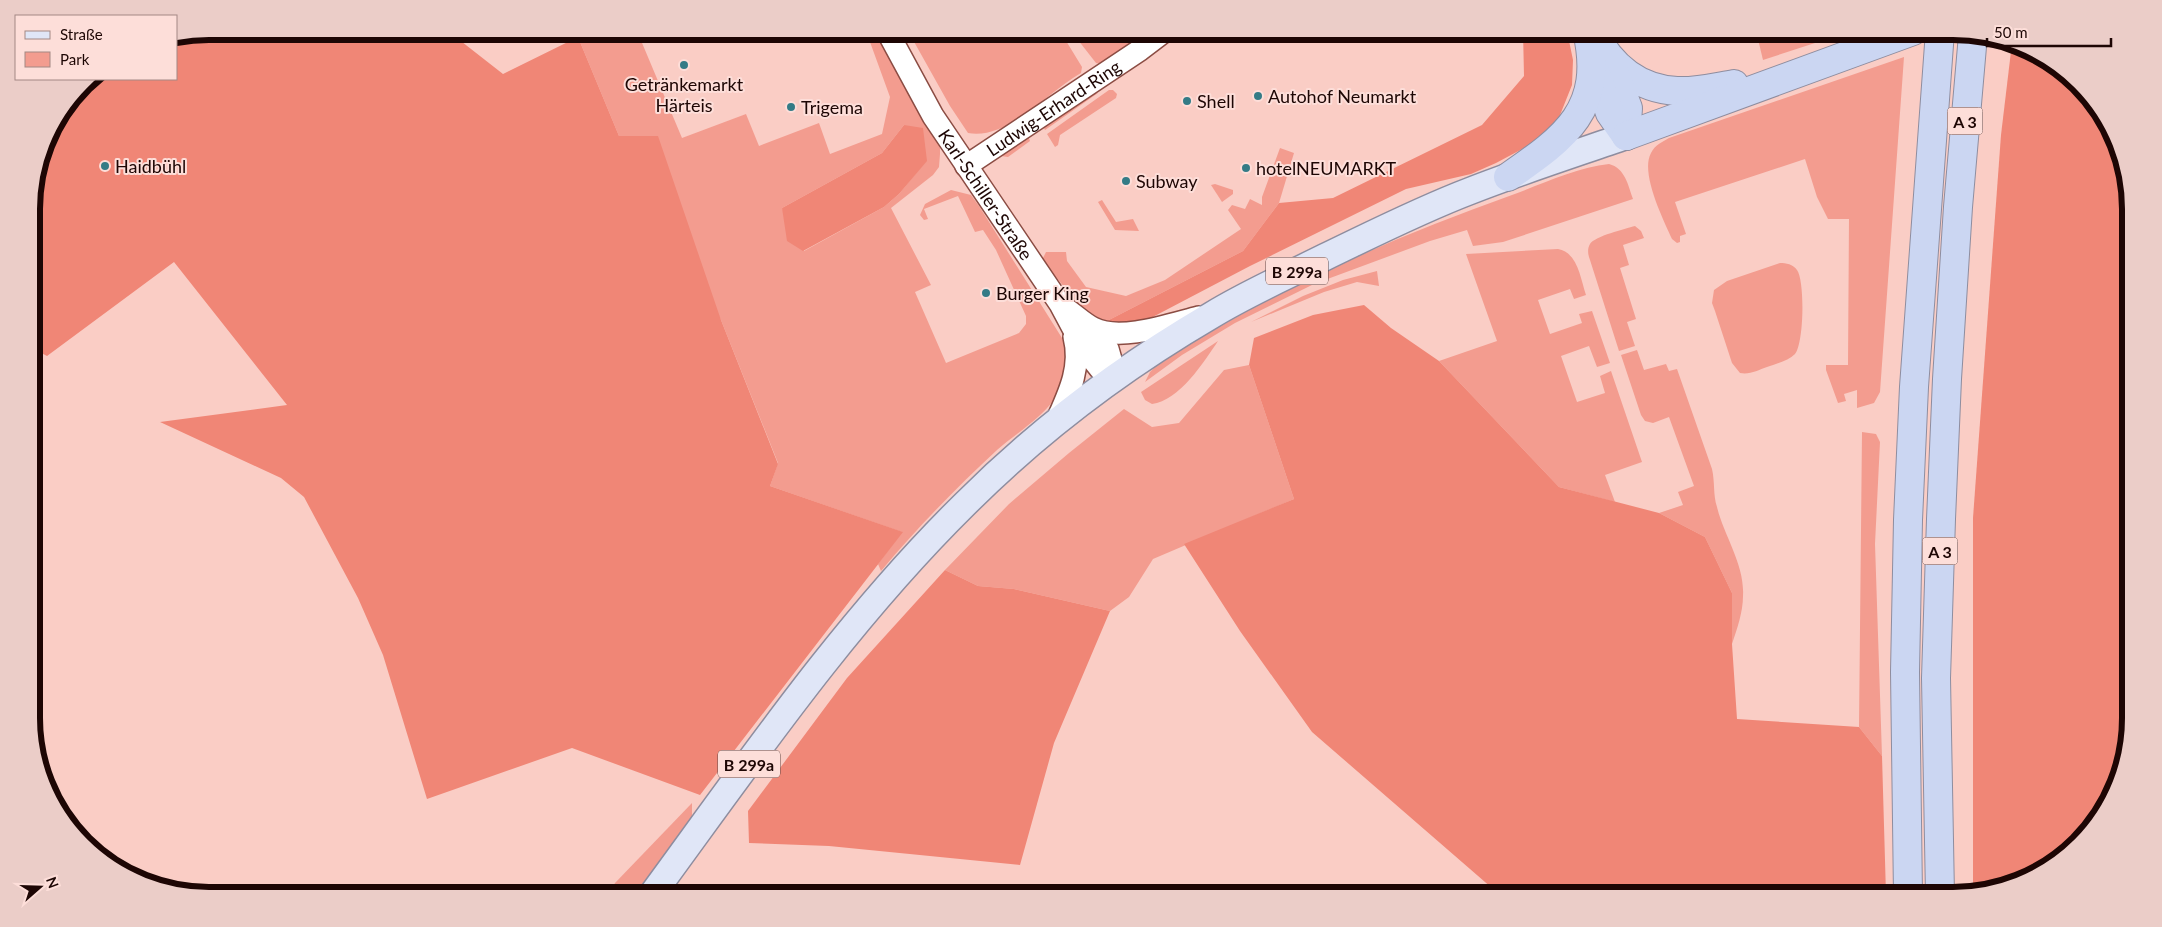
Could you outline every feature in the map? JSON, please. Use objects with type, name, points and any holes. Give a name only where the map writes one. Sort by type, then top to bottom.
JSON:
[{"type":"highway","points":[[1592,40],[1600,59],[1626,100],[1628,116],[1626,136],[1888,40]]},
{"type":"highway","points":[[1508,177],[1546,150],[1576,120],[1583,108],[1600,59],[1595,40]]},
{"type":"highway","name":"A 3","points":[[1908,887],[1905,672],[1908,520],[1914,387],[1938,40]]},
{"type":"highway","name":"A 3","points":[[1940,887],[1936,678],[1941,519],[1951,312],[1973,41]]},
{"type":"highway","points":[[1600,59],[1618,66],[1634,79],[1648,85],[1670,90],[1692,90],[1783,78]]},
{"type":"main road","name":"B 299a","points":[[658,887],[796,700],[890,584],[971,497],[1056,423],[1164,344],[1214,313],[1426,209],[1508,177],[1626,136]]},
{"type":"street","name":"Karl-Schiller-Straße","points":[[892,40],[924,99],[966,166],[1060,304],[1072,330],[1084,349],[1100,370],[1116,378]]},
{"type":"street","name":"Ludwig-Erhard-Ring","points":[[966,166],[1153,40]]},
{"type":"street","points":[[1060,304],[1094,329],[1108,350],[1116,378]]},
{"type":"street","points":[[1094,329],[1135,333],[1214,313]]},
{"type":"street","points":[[1056,423],[1071,387],[1076,369],[1076,350],[1072,330]]},
{"type":"green space","points":[[579,40],[641,40],[682,138],[746,114],[759,146],[819,123],[830,154],[882,134],[890,97],[869,40],[883,40],[940,145],[939,167],[933,175],[891,208],[931,285],[915,292],[946,363],[1019,333],[1026,324],[1026,316],[996,250],[983,230],[975,232],[958,196],[924,209],[928,219],[924,220],[920,215],[925,204],[951,190],[971,195],[1062,338],[1067,360],[1065,375],[1052,403],[1038,417],[997,450],[967,479],[881,571],[878,564],[902,532],[770,486],[778,463],[721,320],[619,136]],"holes":[[[904,125],[926,161],[899,194],[884,207],[804,251],[782,208],[882,153]]]},
{"type":"green space","points":[[913,40],[1066,40],[1082,67],[1081,73],[1027,113],[998,129],[983,133],[968,133],[950,106]]},
{"type":"green space","points":[[1078,40],[1136,40],[1101,64],[1096,63]]},
{"type":"green space","points":[[1758,40],[1824,40],[1763,60]]},
{"type":"green space","points":[[1904,57],[1880,392],[1874,403],[1857,408],[1857,390],[1844,394],[1846,401],[1838,403],[1826,370],[1826,365],[1848,365],[1849,219],[1828,219],[1817,197],[1805,159],[1675,202],[1686,234],[1680,236],[1680,242],[1677,243],[1672,239],[1654,196],[1650,184],[1648,162],[1655,148],[1669,138]]},
{"type":"green space","points":[[1109,90],[1113,90],[1117,94],[1116,98],[1060,135],[1058,145],[1055,147],[1047,134]]},
{"type":"green space","points":[[1098,93],[1045,130],[1043,126],[1087,95]]},
{"type":"green space","points":[[1028,136],[1030,141],[1008,157],[1001,156]]},
{"type":"green space","points":[[1280,148],[1294,153],[1279,203],[1243,251],[1105,322],[1083,310],[1042,260],[1046,252],[1066,252],[1067,261],[1086,287],[1126,296],[1165,280],[1241,229],[1228,210],[1232,205],[1245,209],[1250,199],[1262,205],[1262,197]]},
{"type":"green space","points":[[1609,164],[1619,169],[1622,173],[1633,199],[1503,242],[1473,246],[1467,230],[1430,241],[1314,284],[1235,323],[1182,355],[1145,382],[1150,372],[1157,365],[1199,339],[1241,314],[1329,270],[1374,249],[1466,212],[1573,172]]},
{"type":"green space","points":[[1215,184],[1233,190],[1233,194],[1222,202],[1211,185]]},
{"type":"green space","points":[[1102,200],[1116,222],[1133,219],[1139,231],[1115,230],[1098,202]]},
{"type":"green space","points":[[1635,226],[1641,231],[1644,238],[1623,245],[1629,265],[1620,268],[1636,319],[1627,322],[1635,346],[1619,351],[1588,250],[1590,244],[1598,238]]},
{"type":"green space","points":[[1558,249],[1565,251],[1574,261],[1586,295],[1574,299],[1570,289],[1538,300],[1550,334],[1582,323],[1579,314],[1592,311],[1610,363],[1597,367],[1589,346],[1561,356],[1577,402],[1605,393],[1600,376],[1611,371],[1642,462],[1605,475],[1615,502],[1559,487],[1439,361],[1497,341],[1466,254]]},
{"type":"green space","points":[[1780,263],[1794,266],[1800,276],[1802,325],[1798,348],[1795,354],[1785,360],[1754,372],[1740,373],[1732,363],[1712,303],[1714,290],[1727,281]]},
{"type":"green space","points":[[1377,271],[1379,286],[1357,282],[1324,292],[1251,322],[1303,296],[1343,280]]},
{"type":"green space","points":[[1218,341],[1190,379],[1172,396],[1152,404],[1145,400],[1141,392]]},
{"type":"green space","points":[[1637,350],[1644,370],[1666,364],[1669,371],[1677,369],[1712,469],[1714,493],[1720,518],[1741,573],[1743,584],[1742,608],[1732,644],[1732,593],[1705,537],[1659,513],[1683,505],[1678,492],[1694,486],[1669,417],[1653,423],[1645,421],[1641,415],[1621,355]]},
{"type":"green space","points":[[1249,365],[1294,499],[1153,559],[1129,597],[1110,611],[1014,589],[978,586],[945,570],[1009,504],[1124,409],[1152,427],[1179,423],[1224,370]]},
{"type":"green space","points":[[1862,432],[1876,434],[1880,442],[1875,544],[1882,756],[1859,727]]},
{"type":"green space","points":[[692,803],[692,817],[641,887],[613,887]]},
{"type":"shaded area","points":[[460,40],[503,74],[572,40],[579,40],[619,136],[658,136],[721,320],[778,464],[770,486],[903,532],[700,795],[572,748],[427,799],[383,655],[358,598],[304,497],[281,478],[160,422],[287,405],[174,262],[47,356],[40,352],[40,198],[43,176],[53,145],[69,115],[82,98],[101,80],[178,80],[178,43],[187,41]]},
{"type":"shaded area","points":[[1523,40],[1569,40],[1573,60],[1572,85],[1558,120],[1528,146],[1471,174],[1406,189],[1250,266],[1147,320],[1127,324],[1105,322],[1243,251],[1279,203],[1333,198],[1482,125],[1524,76]]},
{"type":"shaded area","points":[[2011,51],[2037,63],[2056,75],[2087,106],[2109,145],[2121,187],[2122,718],[2121,740],[2113,772],[2099,802],[2087,821],[2064,845],[2028,870],[2007,878],[1973,886],[1973,518],[2001,135]]},
{"type":"shaded area","points":[[904,125],[923,128],[927,161],[899,194],[884,207],[803,251],[787,241],[782,208],[882,153]]},
{"type":"shaded area","points":[[1364,305],[1391,328],[1439,361],[1559,487],[1659,513],[1705,537],[1732,593],[1732,644],[1737,719],[1859,727],[1882,756],[1886,887],[1491,887],[1312,732],[1240,631],[1184,544],[1294,499],[1249,365],[1254,338],[1313,315]]},
{"type":"shaded area","points":[[945,570],[978,586],[1014,589],[1110,611],[1054,743],[1020,865],[829,846],[749,843],[748,811],[847,678]]},
{"type":"place","name":"Getränkemarkt Härteis","points":[[684,65]]},
{"type":"place","name":"Autohof Neumarkt","points":[[1258,96]]},
{"type":"place","name":"Shell","points":[[1187,101]]},
{"type":"place","name":"Trigema","points":[[791,107]]},
{"type":"place","name":"Haidbühl","points":[[105,166]]},
{"type":"place","name":"hotelNEUMARKT","points":[[1246,168]]},
{"type":"place","name":"Subway","points":[[1126,181]]},
{"type":"place","name":"Burger King","points":[[986,293]]}]
